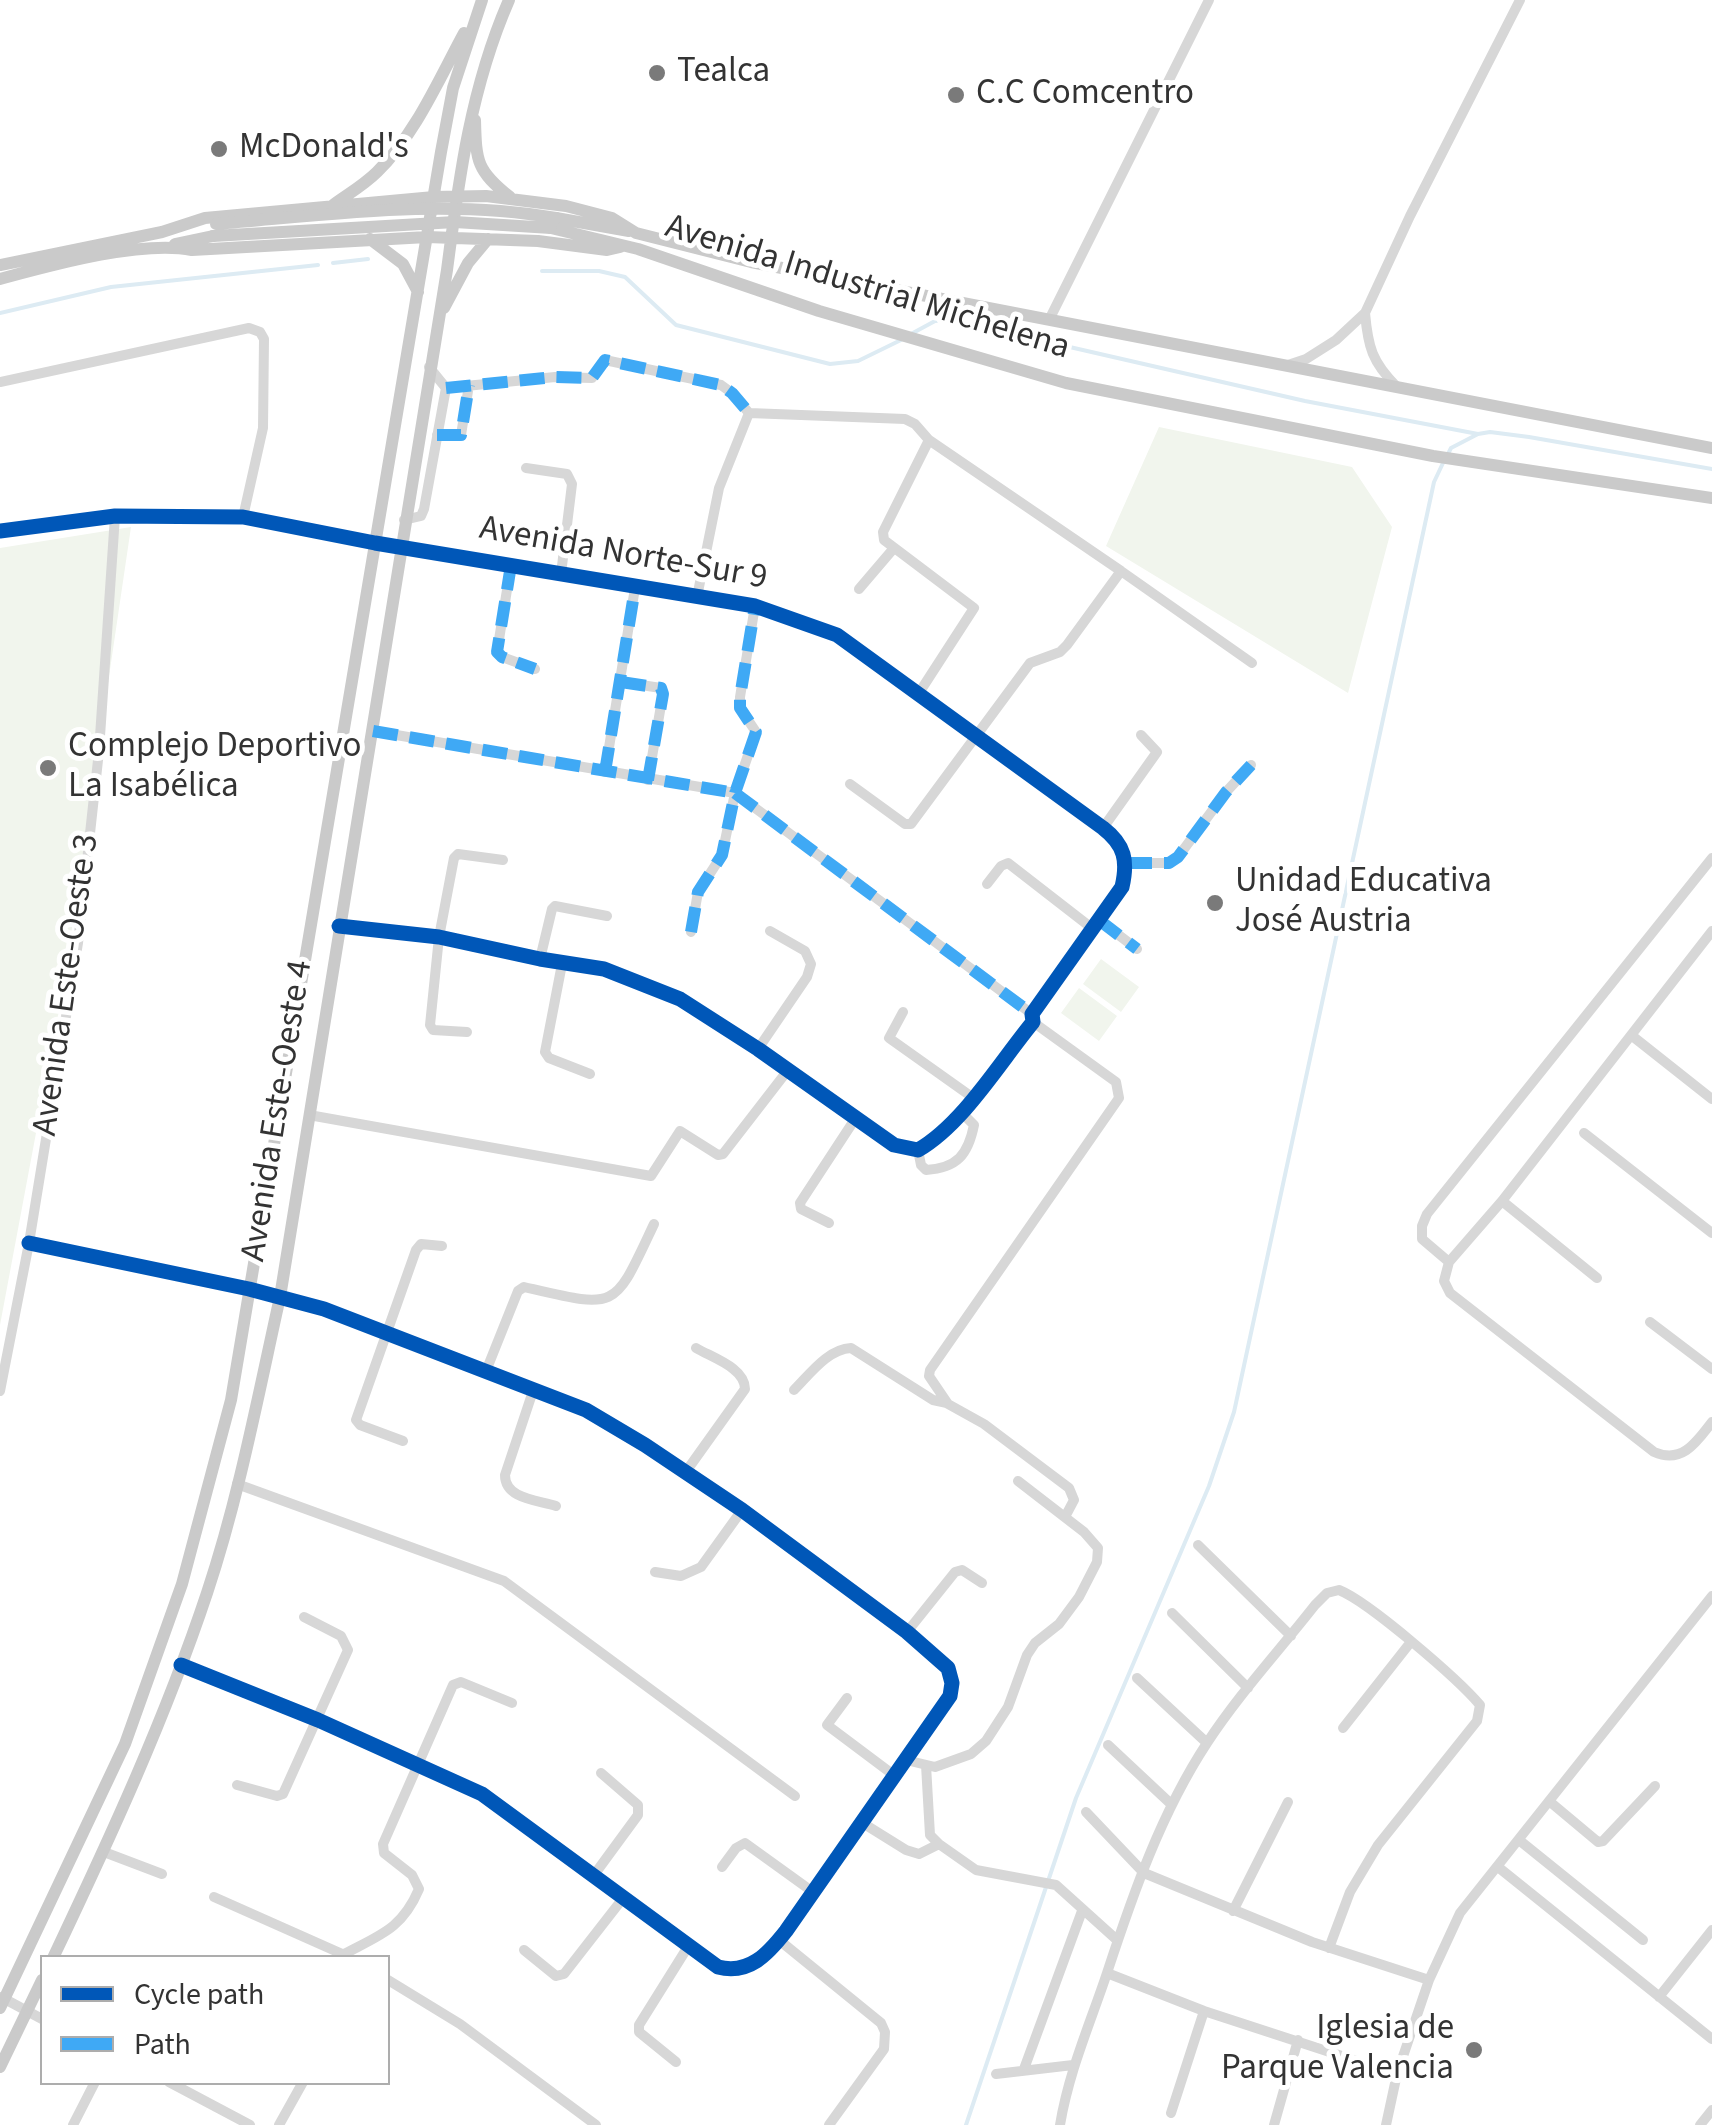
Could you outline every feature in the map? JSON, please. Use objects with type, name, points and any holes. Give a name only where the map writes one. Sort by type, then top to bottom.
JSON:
[{"type":"main road","name":"Avenida Este-Oeste 4","points":[[54,1955],[148,1754],[207,1592],[237,1484],[280,1297],[456,197],[474,102],[491,40],[509,0]]},
{"type":"main road","points":[[2,2001],[125,1744],[191,1551],[232,1400],[452,88],[480,4]]},
{"type":"main road","points":[[331,207],[368,181],[390,157],[416,119],[480,4]]},
{"type":"main road","points":[[474,102],[480,165],[486,178],[512,198]]},
{"type":"main road","name":"Avenida Industrial Michelena","points":[[0,265],[162,232],[204,218],[434,197],[512,198],[612,218],[636,233],[751,262],[1712,448]]},
{"type":"main road","points":[[162,232],[210,231],[440,208],[508,211],[628,246]]},
{"type":"main road","points":[[554,223],[636,233]]},
{"type":"main road","points":[[168,246],[210,231]]},
{"type":"main road","name":"Avenida Industrial Michelena","points":[[0,279],[45,267],[168,246],[192,250],[368,238],[451,237],[538,241],[608,250],[628,246],[876,328],[1066,383],[1452,460],[1712,498]]},
{"type":"main road","points":[[368,238],[396,257],[409,272],[418,292]]},
{"type":"main road","points":[[438,319],[468,263],[488,239]]},
{"type":"main road","points":[[0,2067],[40,1984]]},
{"type":"street","points":[[1049,320],[1208,0]]},
{"type":"street","points":[[1285,366],[1306,359],[1336,340],[1365,312],[1520,0]]},
{"type":"street","points":[[1365,312],[1368,342],[1378,367],[1398,388]]},
{"type":"street","points":[[0,382],[249,328],[260,332],[264,339],[262,428],[243,517]]},
{"type":"street","points":[[446,388],[555,377],[592,378],[605,360],[721,385],[749,413],[905,419],[929,440],[1252,663]]},
{"type":"street","points":[[404,520],[421,516],[424,510],[446,388],[429,367]]},
{"type":"street","points":[[437,435],[461,435],[469,385]]},
{"type":"street","points":[[697,597],[720,488],[749,413]]},
{"type":"street","points":[[919,693],[974,608],[884,540],[883,532],[929,440]]},
{"type":"street","points":[[526,468],[566,474],[572,484],[562,574]]},
{"type":"street","name":"Avenida Norte-Sur 9","points":[[0,531],[115,516],[243,517],[375,543],[755,606],[837,635],[1116,838],[1127,864]]},
{"type":"street","name":"Avenida Este-Oeste 3","points":[[0,1390],[29,1243],[78,943],[99,751],[115,516]]},
{"type":"street","points":[[859,589],[894,548]]},
{"type":"street","points":[[511,565],[497,652],[534,669]]},
{"type":"street","points":[[850,784],[905,824],[911,824],[1030,664],[1060,652],[1121,571]]},
{"type":"street","points":[[605,772],[634,588]]},
{"type":"street","points":[[692,932],[698,892],[722,854],[734,794],[756,732],[740,708],[755,606]]},
{"type":"street","points":[[620,682],[660,688],[662,694],[648,780]]},
{"type":"street","points":[[373,730],[734,794],[1116,1082],[1118,1098],[1111,1113],[930,1370],[934,1386],[948,1404]]},
{"type":"street","points":[[1103,828],[1157,752],[1141,734]]},
{"type":"street","points":[[338,926],[439,938],[604,969],[680,999],[894,1145],[918,1150],[936,1140],[961,1112],[1033,1018],[1122,887],[1127,864],[1169,864],[1178,857],[1251,765]]},
{"type":"street","points":[[467,1032],[433,1030],[430,1025],[439,938],[454,858],[458,854],[504,860]]},
{"type":"street","points":[[1449,1262],[1422,1239],[1427,1214],[1712,858]]},
{"type":"street","points":[[987,884],[1008,863],[1137,949]]},
{"type":"street","points":[[540,959],[556,906],[608,916]]},
{"type":"street","points":[[758,1049],[812,964],[805,951],[770,931]]},
{"type":"street","points":[[1712,931],[1449,1262],[1444,1281],[1450,1293],[1654,1452],[1668,1458],[1681,1455],[1712,1422]]},
{"type":"street","points":[[562,964],[545,1052],[549,1058],[590,1074]]},
{"type":"street","points":[[903,1012],[889,1038],[972,1097]]},
{"type":"street","points":[[1630,1036],[1712,1097]]},
{"type":"street","points":[[309,1115],[651,1176],[680,1131],[718,1155],[723,1154],[788,1070]]},
{"type":"street","points":[[918,1150],[926,1170],[945,1169],[958,1160],[970,1142],[974,1125],[961,1112]]},
{"type":"street","points":[[828,1223],[801,1209],[800,1203],[856,1120]]},
{"type":"street","points":[[1584,1133],[1712,1233]]},
{"type":"street","points":[[1502,1200],[1598,1278]]},
{"type":"street","points":[[486,1370],[518,1291],[524,1287],[587,1302],[607,1299],[624,1287],[654,1224]]},
{"type":"street","points":[[29,1243],[280,1297],[385,1332],[586,1410],[742,1510],[907,1632],[948,1668],[952,1683],[950,1696],[779,1940],[753,1965],[741,1970],[718,1967],[482,1794],[318,1720],[181,1665]]},
{"type":"street","points":[[403,1441],[360,1426],[356,1420],[416,1250],[421,1244],[442,1246]]},
{"type":"street","points":[[1650,1322],[1712,1370]]},
{"type":"street","points":[[685,1472],[745,1390],[739,1373],[696,1348]]},
{"type":"street","points":[[794,1390],[829,1356],[850,1348],[932,1400],[948,1404],[984,1424],[1064,1483],[1074,1500],[1065,1517]]},
{"type":"street","points":[[533,1391],[505,1485],[510,1492],[556,1506]]},
{"type":"street","points":[[906,1760],[935,1767],[971,1754],[986,1741],[1008,1706],[1027,1654],[1080,1598],[1096,1562],[1098,1548],[1018,1481]]},
{"type":"street","points":[[237,1484],[504,1581],[795,1796]]},
{"type":"street","points":[[655,1572],[681,1576],[701,1568],[742,1510]]},
{"type":"street","points":[[1198,1545],[1291,1636]]},
{"type":"street","points":[[907,1632],[955,1572],[962,1570],[982,1583]]},
{"type":"street","points":[[1060,2125],[1073,2065],[1171,1804],[1207,1742],[1248,1688],[1327,1593],[1338,1590],[1410,1643],[1480,1705],[1477,1722],[1378,1845],[1350,1892],[1329,1948]]},
{"type":"street","points":[[1386,2125],[1397,2074],[1429,1980],[1460,1913],[1712,1596]]},
{"type":"street","points":[[1172,1613],[1248,1688]]},
{"type":"street","points":[[238,1785],[283,1794],[348,1650],[342,1636],[304,1616]]},
{"type":"street","points":[[1343,1728],[1410,1643]]},
{"type":"street","points":[[1137,1678],[1207,1742]]},
{"type":"street","points":[[349,1955],[396,1926],[420,1889],[412,1875],[384,1853],[383,1844],[453,1685],[462,1682],[512,1703]]},
{"type":"street","points":[[846,1698],[827,1725],[830,1730],[894,1776]]},
{"type":"street","points":[[1108,1745],[1171,1804]]},
{"type":"street","points":[[926,1765],[930,1834],[939,1844],[976,1870],[1056,1885],[1117,1940]]},
{"type":"street","points":[[594,1875],[638,1815],[638,1805],[601,1773]]},
{"type":"street","points":[[1549,1802],[1598,1842],[1655,1786]]},
{"type":"street","points":[[1234,1911],[1288,1802]]},
{"type":"street","points":[[1086,1812],[1144,1874],[1329,1948],[1429,1980]]},
{"type":"street","points":[[861,1822],[919,1854],[939,1844]]},
{"type":"street","points":[[1519,1840],[1643,1940]]},
{"type":"street","points":[[722,1867],[745,1842],[813,1892]]},
{"type":"street","points":[[104,1852],[162,1874]]},
{"type":"street","points":[[1498,1867],[1712,2039]]},
{"type":"street","points":[[214,1897],[345,1955]]},
{"type":"street","points":[[524,1950],[556,1976],[564,1974],[624,1897]]},
{"type":"street","points":[[1024,2069],[1082,1910]]},
{"type":"street","points":[[1660,1996],[1712,1930]]},
{"type":"street","points":[[779,1940],[881,2023],[885,2032],[884,2049],[829,2125]]},
{"type":"street","points":[[676,2062],[639,2032],[639,2024],[689,1945]]},
{"type":"street","points":[[1107,1973],[1204,2011],[1397,2074]]},
{"type":"street","points":[[390,1981],[460,2024],[596,2125]]},
{"type":"street","points":[[2,2001],[40,2018]]},
{"type":"street","points":[[1171,2113],[1204,2011]]},
{"type":"street","points":[[1274,2125],[1298,2040]]},
{"type":"street","points":[[996,2074],[1073,2065]]},
{"type":"street","points":[[74,2125],[94,2085]]},
{"type":"street","points":[[174,2085],[250,2125]]},
{"type":"street","points":[[279,2125],[301,2085]]},
{"type":"street","points":[[1700,2125],[1712,2110]]},
{"type":"street","points":[[221,2125],[226,2112]]},
{"type":"shaded area","points":[[1159,427],[1352,467],[1392,527],[1348,693],[1106,546]]},
{"type":"shaded area","name":"Complejo Deportivo La Isabélica","points":[[131,527],[63,989],[0,1325],[0,548]]},
{"type":"shaded area","points":[[1101,959],[1139,987],[1121,1012],[1083,984]]},
{"type":"shaded area","points":[[1079,988],[1117,1016],[1099,1041],[1061,1013]]},
{"type":"waterway","points":[[333,263],[368,259]]},
{"type":"waterway","points":[[0,313],[111,287],[318,265]]},
{"type":"waterway","points":[[542,271],[599,271],[625,277],[676,325],[830,364],[858,361],[903,339]]},
{"type":"waterway","points":[[911,334],[935,321],[952,320],[1305,401],[1478,434],[1529,437],[1712,469]]},
{"type":"waterway","points":[[1448,454],[1451,448],[1478,434]]},
{"type":"waterway","points":[[966,2125],[1076,1798],[1209,1486],[1234,1412],[1434,482],[1443,463]]},
{"type":"marked path","points":[[446,388],[555,377],[592,378],[605,360],[721,385],[749,413]]},
{"type":"marked path","points":[[437,435],[461,435],[469,385]]},
{"type":"marked path","points":[[511,565],[497,652],[535,669]]},
{"type":"marked path","points":[[605,772],[635,588]]},
{"type":"marked path","points":[[373,731],[735,793],[756,732],[740,708],[755,606]]},
{"type":"marked path","points":[[621,682],[661,688],[663,694],[648,780]]},
{"type":"marked path","points":[[1127,863],[1169,863],[1178,857],[1251,765]]},
{"type":"marked path","points":[[691,932],[698,892],[722,855],[735,793],[1032,1014]]},
{"type":"marked path","points":[[1099,920],[1137,949]]},
{"type":"cycle path","points":[[0,531],[115,516],[243,517],[375,543],[755,606],[837,635],[1103,828],[1120,847],[1125,869],[1122,887],[1032,1014],[1033,1022],[965,1109],[918,1150],[894,1145],[680,999],[604,969],[439,937],[339,926]]},
{"type":"cycle path","points":[[29,1243],[249,1289],[324,1309],[586,1410],[742,1510],[907,1632],[948,1668],[952,1683],[950,1696],[786,1931],[757,1961],[729,1969],[718,1967],[482,1794],[318,1720],[181,1665]]},
{"type":"place","name":"Tealca","points":[[657,73]]},
{"type":"place","name":"C.C Comcentro","points":[[956,95]]},
{"type":"place","name":"McDonald's","points":[[219,149]]},
{"type":"place","name":"Complejo Deportivo La Isabélica","points":[[48,768]]},
{"type":"place","name":"Unidad Educativa José Austria","points":[[1215,903]]},
{"type":"place","name":"Iglesia de Parque Valencia","points":[[1474,2050]]}]
